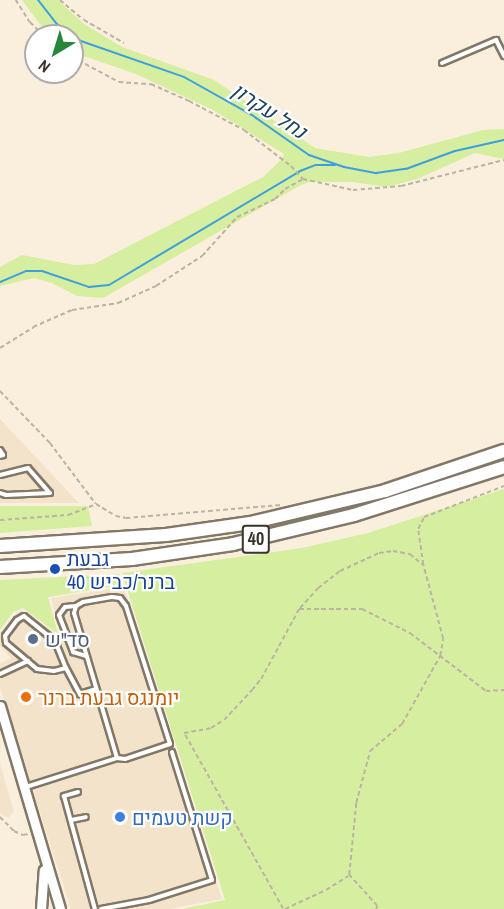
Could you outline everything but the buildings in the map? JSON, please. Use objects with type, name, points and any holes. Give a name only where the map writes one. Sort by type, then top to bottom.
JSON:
[{"type":"highway","name":"40","points":[[1,546],[166,535],[260,521],[385,491],[504,451]]},
{"type":"highway","name":"40","points":[[1,567],[132,559],[233,544],[354,515],[504,467]]},
{"type":"street","points":[[0,706],[61,908]]},
{"type":"street","points":[[38,836],[44,884],[43,909],[52,905],[61,908]]},
{"type":"lane","points":[[442,63],[496,40],[504,56]]},
{"type":"lane","points":[[0,450],[3,455],[0,456]]},
{"type":"lane","points":[[0,476],[28,468],[50,493],[6,495],[0,493]]},
{"type":"lane","points":[[26,788],[117,758],[125,759],[170,744],[123,601],[112,597],[65,607],[59,615],[73,652],[87,656]]},
{"type":"lane","points":[[76,606],[74,613],[117,758]]},
{"type":"lane","points":[[66,668],[54,671],[37,669],[6,643],[5,636],[17,620],[24,616],[55,641],[80,694],[96,689]]},
{"type":"lane","points":[[0,674],[28,661]]},
{"type":"lane","points":[[101,909],[149,900],[212,880],[172,752]]},
{"type":"lane","points":[[78,792],[64,796],[95,909]]},
{"type":"lane","points":[[71,820],[86,817]]},
{"type":"path","points":[[16,0],[32,24]]},
{"type":"path","points":[[60,0],[84,20],[124,42]]},
{"type":"path","points":[[84,63],[119,82],[151,84],[244,130],[291,166],[303,179],[353,190],[401,186],[504,160]]},
{"type":"path","points":[[0,348],[33,327],[72,310],[118,303],[156,286],[202,256],[237,217],[275,199],[285,189],[303,179]]},
{"type":"path","points":[[0,391],[50,443],[96,504],[116,516],[126,518],[288,504]]},
{"type":"path","points":[[376,909],[377,906],[349,875],[356,803],[370,751],[402,724],[440,656],[443,639],[423,565],[418,529],[424,517],[504,486]]},
{"type":"path","points":[[0,520],[68,515],[96,504]]},
{"type":"path","points":[[349,875],[326,890],[284,909],[184,733],[211,728],[224,720],[261,679],[299,609],[318,588],[340,571],[380,553],[393,551],[410,554],[423,565]]},
{"type":"path","points":[[299,609],[362,609],[410,633],[486,691],[504,690]]},
{"type":"path","points":[[0,817],[14,831],[23,835],[38,836]]},
{"type":"shaded area","points":[[0,419],[79,503],[0,503]]},
{"type":"shaded area","points":[[124,587],[222,899],[169,909],[71,909],[0,687],[0,663],[11,658],[0,646],[0,633],[16,614],[22,610],[62,638],[51,598]]},
{"type":"shaded area","points":[[0,764],[14,812],[8,818],[0,813]]},
{"type":"green space","points":[[22,0],[58,0],[84,24],[40,24]]},
{"type":"green space","points":[[84,24],[122,47],[214,80],[315,148],[369,157],[399,153],[483,130],[504,129],[504,159],[475,153],[417,179],[386,187],[353,182],[309,182],[103,298],[77,296],[52,283],[34,278],[0,286],[0,267],[22,255],[74,265],[94,264],[263,177],[282,159],[284,154],[213,110],[136,74],[84,56]]},
{"type":"green space","points":[[504,489],[504,909],[182,909],[225,900],[122,573],[302,548],[368,533]]},
{"type":"green space","points":[[0,506],[88,506],[92,526],[0,533]]},
{"type":"green space","points":[[119,574],[122,585],[48,597],[58,634],[23,608],[13,612],[0,630],[0,580]]},
{"type":"waterway","name":"נחל עקרון","points":[[38,0],[57,24],[78,40],[184,77],[252,115],[309,155],[344,167],[376,173],[406,169],[455,151],[504,140]]},
{"type":"waterway","points":[[0,282],[26,271],[42,271],[89,287],[109,285],[300,171],[316,165],[335,165]]},
{"type":"place","name":"גבעת ברנר/כביש 40","points":[[55,569]]},
{"type":"place","name":"סד\"ש","points":[[33,639]]},
{"type":"place","name":"יומנגס גבעת ברנר","points":[[26,697]]},
{"type":"place","name":"קשת טעמים","points":[[120,817]]}]
